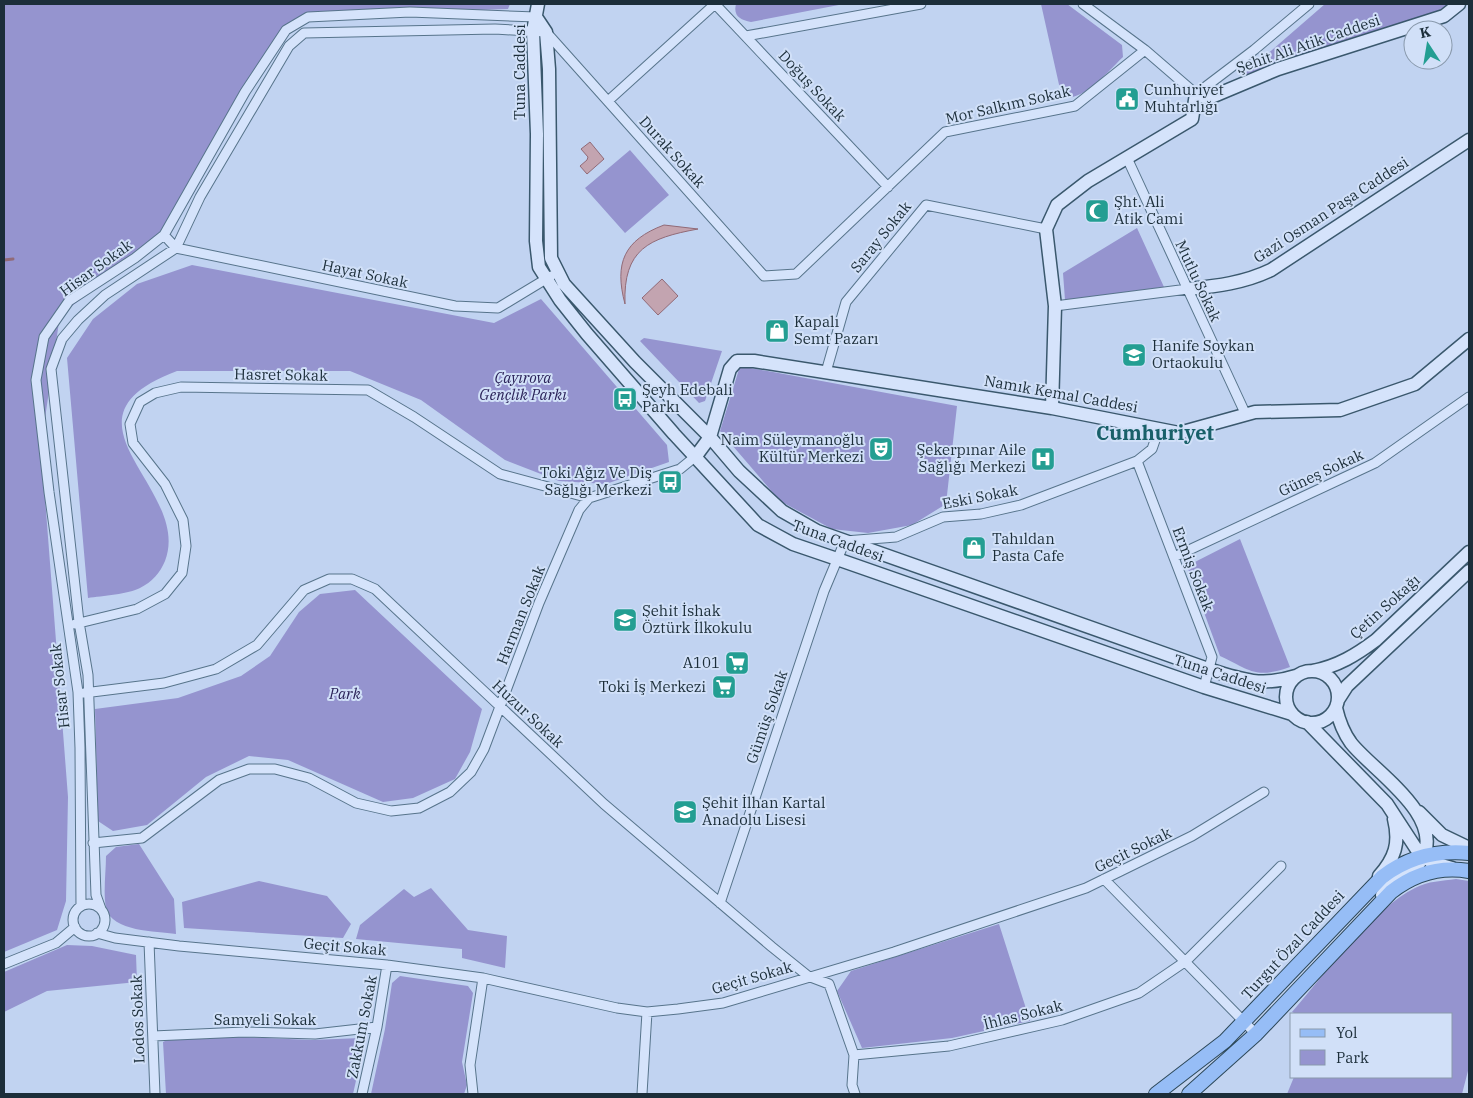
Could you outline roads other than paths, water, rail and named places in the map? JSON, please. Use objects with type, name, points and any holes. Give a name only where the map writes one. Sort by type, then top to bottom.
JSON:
[{"type":"main road","name":"Turgut Özal Caddesi","points":[[1156,1094],[1204,1059],[1244,1022],[1366,891],[1392,869],[1424,856],[1448,852],[1469,853]]},
{"type":"main road","points":[[1189,1094],[1256,1034],[1368,916],[1402,884],[1428,873],[1463,870]]},
{"type":"street","name":"Doğuş Sokak","points":[[608,101],[715,4],[888,187]]},
{"type":"street","points":[[746,36],[921,4]]},
{"type":"street","points":[[1083,4],[1145,50],[1196,94]]},
{"type":"street","name":"Şehit Ali Atik Caddesi","points":[[1196,94],[1209,98],[1278,69],[1444,16],[1459,4]]},
{"type":"street","points":[[1052,408],[1055,306],[1046,229],[1057,205],[1088,181],[1192,119],[1196,94],[1254,50],[1303,5]]},
{"type":"street","name":"Tuna Caddesi","points":[[537,10],[533,32],[537,134],[536,241],[539,267],[560,300],[587,334],[674,434],[758,525],[793,544],[1204,687],[1292,714]]},
{"type":"street","name":"Tuna Caddesi","points":[[537,10],[546,32],[551,258],[564,284],[635,362],[710,437],[739,471],[782,511],[817,531],[1208,669],[1249,682],[1279,682],[1296,676]]},
{"type":"street","name":"Hisar Sokak","points":[[80,906],[78,692],[36,380],[44,337],[69,300],[164,235],[245,92],[286,30],[308,17],[410,12],[537,10]]},
{"type":"street","points":[[164,235],[176,248],[200,197],[289,46],[304,33],[495,29],[546,32]]},
{"type":"street","name":"Durak Sokak","points":[[546,32],[764,276],[796,274]]},
{"type":"street","name":"Mor Salkım Sokak","points":[[796,274],[945,132],[1075,106],[1145,50]]},
{"type":"street","name":"Gazi Osman Paşa Caddesi","points":[[1055,306],[1188,290],[1235,283],[1254,278],[1271,270],[1469,140]]},
{"type":"street","name":"Mutlu Sokak","points":[[1126,158],[1246,415]]},
{"type":"street","name":"Saray Sokak","points":[[826,372],[846,302],[926,205],[1046,229]]},
{"type":"street","name":"Hisar Sokak","points":[[100,909],[96,895],[90,693],[79,622],[51,369],[62,339],[78,320],[105,295],[176,248]]},
{"type":"street","name":"Hayat Sokak","points":[[176,248],[455,306],[498,308],[558,272]]},
{"type":"street","name":"Namık Kemal Caddesi","points":[[710,437],[730,369],[736,361],[754,361],[1052,408],[1179,433],[1255,412],[1340,410],[1415,384],[1469,339]]},
{"type":"street","name":"Hasret Sokak","points":[[68,627],[79,622],[110,617],[138,609],[165,594],[182,573],[186,546],[183,520],[166,484],[133,443],[130,424],[140,402],[155,393],[181,387],[368,390],[414,417],[500,474],[590,498]]},
{"type":"street","name":"Güneş Sokak","points":[[1174,557],[1375,463],[1469,397]]},
{"type":"street","name":"Eski Sokak","points":[[845,541],[896,537],[943,517],[981,514],[1020,505],[1137,461],[1152,450],[1158,429]]},
{"type":"street","points":[[590,498],[680,469],[696,456],[710,437]]},
{"type":"street","name":"Ermiş Sokak","points":[[1137,461],[1212,657],[1204,687]]},
{"type":"street","name":"Harman Sokak","points":[[94,843],[142,838],[219,780],[248,769],[275,769],[309,778],[356,803],[390,811],[419,808],[450,792],[472,772],[484,749],[539,603],[579,510],[590,498]]},
{"type":"street","name":"Gümüş Sokak","points":[[720,903],[806,646],[845,541]]},
{"type":"street","name":"Çetin Sokağı","points":[[1312,671],[1341,663],[1365,648],[1469,552]]},
{"type":"street","points":[[1307,722],[1323,720],[1337,704],[1347,686],[1469,571]]},
{"type":"street","name":"Huzur Sokak","points":[[78,692],[90,693],[164,683],[216,669],[257,645],[304,590],[329,579],[352,579],[375,589],[604,804],[808,976],[828,984],[854,1054],[852,1085],[855,1094]]},
{"type":"street","points":[[1463,870],[1438,865],[1424,856],[1412,844],[1393,811],[1307,722],[1292,714],[1286,698],[1287,690],[1296,676],[1312,671],[1321,672],[1334,683],[1344,732],[1351,743],[1442,835],[1469,848]]},
{"type":"street","name":"Geçit Sokak","points":[[97,933],[114,938],[387,965],[483,978],[617,1008],[647,1012],[723,1003],[912,946],[1086,888],[1192,836],[1264,792]]},
{"type":"street","points":[[1366,891],[1390,863],[1396,849],[1397,839],[1393,819],[1379,796]]},
{"type":"street","points":[[1368,916],[1387,889],[1418,865],[1424,856],[1426,842],[1423,829],[1406,797]]},
{"type":"street","name":"İhlas Sokak","points":[[854,1054],[949,1046],[1062,1020],[1139,993],[1186,961],[1281,866]]},
{"type":"street","points":[[1104,879],[1256,1034]]},
{"type":"street","points":[[93,905],[100,909],[105,920],[101,930],[97,933],[92,935],[82,934],[75,927],[73,917],[80,906],[93,905]]},
{"type":"street","points":[[4,964],[56,943],[75,927]]},
{"type":"street","name":"Lodos Sokak","points":[[149,942],[155,1094]]},
{"type":"street","name":"Zakkum Sokak","points":[[362,1094],[377,1027],[387,965]]},
{"type":"street","points":[[473,1094],[470,1065],[483,978]]},
{"type":"street","points":[[642,1094],[647,1012]]},
{"type":"street","name":"Samyeli Sokak","points":[[153,1036],[244,1032],[315,1034],[377,1027]]},
{"type":"waterway","points":[[4,260],[13,259]]},
{"type":"place","name":"Cunhuriyet Muhtarlığı","points":[[1127,99]]},
{"type":"place","name":"Şht. Ali Atik Cami","points":[[1097,211]]},
{"type":"place","name":"Kapalı Semt Pazarı","points":[[777,331]]},
{"type":"place","name":"Hanife Soykan Ortaokulu","points":[[1134,355]]},
{"type":"place","name":"Şeyh Edebali Parkı","points":[[625,399]]},
{"type":"place","name":"Naim Süleymanoğlu Kültür Merkezi","points":[[881,449]]},
{"type":"place","name":"Şekerpınar Aile Sağlığı Merkezi","points":[[1043,459]]},
{"type":"place","name":"Toki Ağız Ve Diş Sağlığı Merkezi","points":[[670,482]]},
{"type":"place","name":"Tahıldan Pasta Cafe","points":[[974,548]]},
{"type":"place","name":"Şehit İshak Öztürk İlkokulu","points":[[625,620]]},
{"type":"place","name":"A101","points":[[737,663]]},
{"type":"place","name":"Toki İş Merkezi","points":[[724,687]]},
{"type":"place","name":"Şehit İlhan Kartal Anadolu Lisesi","points":[[685,812]]},
{"type":"district","name":"Cumhuriyet","points":[[1155,433]]},
{"type":"park label","name":"Çayırova Gençlik Parkı","points":[[523,386]]},
{"type":"park label","name":"Park","points":[[345,694]]}]
